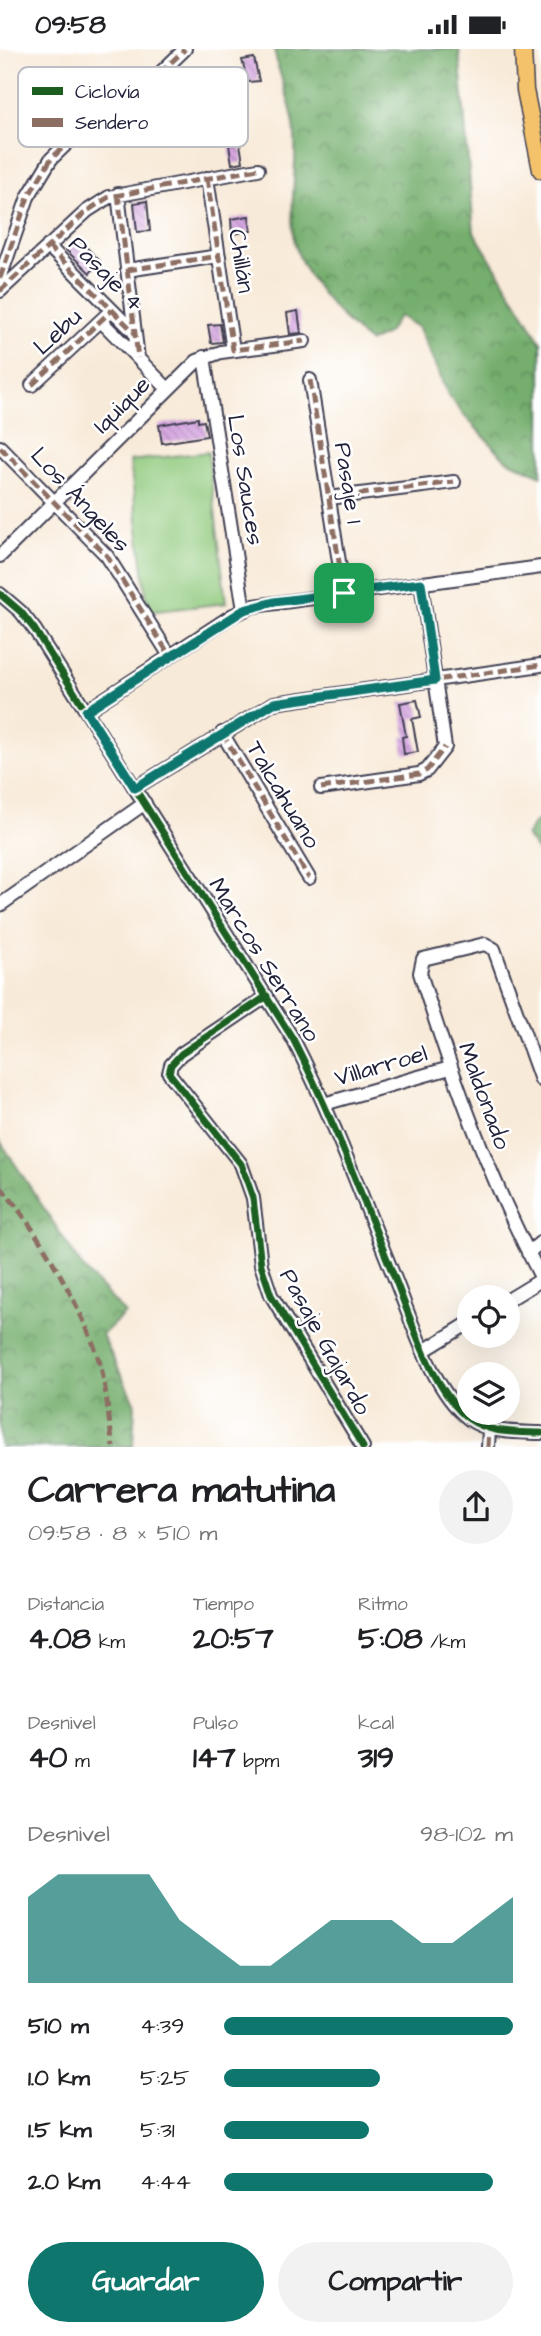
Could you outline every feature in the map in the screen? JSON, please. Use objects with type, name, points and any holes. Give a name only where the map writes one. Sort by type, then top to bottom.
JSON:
[{"type":"main road","points":[[523,49],[525,90],[541,170]]},
{"type":"street","points":[[166,67],[185,49]]},
{"type":"street","points":[[0,278],[28,197],[51,159],[63,147]]},
{"type":"street","points":[[0,291],[93,205],[118,194],[258,169]]},
{"type":"street","name":"Chillán","points":[[206,178],[233,350]]},
{"type":"street","points":[[118,194],[138,358]]},
{"type":"street","name":"Pasaje 4","points":[[48,246],[134,332]]},
{"type":"street","points":[[127,270],[219,256]]},
{"type":"street","name":"Lebu","points":[[32,386],[112,310]]},
{"type":"street","points":[[101,321],[167,389]]},
{"type":"street","name":"Iquique","points":[[0,557],[167,389],[204,357],[233,350],[304,341]]},
{"type":"street","name":"Los Sauces","points":[[204,357],[244,610]]},
{"type":"street","name":"Pasaje 1","points":[[310,380],[344,593]]},
{"type":"street","name":"Los Ángeles","points":[[0,447],[107,556],[170,656]]},
{"type":"street","points":[[329,498],[454,482]]},
{"type":"street","points":[[86,711],[244,610],[264,604],[541,567]]},
{"type":"street","points":[[321,788],[419,774],[445,747],[421,583]]},
{"type":"street","name":"Marcos Serrano","points":[[0,594],[28,621],[293,1039],[324,1104],[442,1387],[454,1405],[470,1420],[489,1429],[541,1433]]},
{"type":"street","points":[[135,788],[274,703],[541,665]]},
{"type":"street","name":"Talcahuano","points":[[222,733],[309,878]]},
{"type":"street","points":[[0,905],[145,803]]},
{"type":"street","name":"Maldonado","points":[[541,1080],[496,951],[489,945],[430,955],[421,962],[420,973],[450,1068],[485,1160],[541,1278]]},
{"type":"street","name":"Pasaje Gajardo","points":[[267,996],[181,1053],[171,1065],[169,1073],[241,1164],[253,1198],[261,1265],[271,1295],[363,1447]]},
{"type":"street","name":"Villarroel","points":[[324,1104],[450,1068]]},
{"type":"street","points":[[528,1253],[541,1242]]},
{"type":"street","points":[[520,1292],[541,1278]]},
{"type":"street","points":[[425,1350],[457,1330]]},
{"type":"street","points":[[488,1447],[489,1429]]},
{"type":"green space","points":[[274,49],[459,49],[474,232],[541,342],[541,476],[505,459],[464,415],[448,395],[419,328],[399,316],[387,334],[369,342],[334,308],[311,279],[296,249],[293,234],[294,126]]},
{"type":"green space","points":[[208,452],[226,603],[148,612],[130,461]]},
{"type":"green space","points":[[536,821],[541,821],[541,855],[526,836]]},
{"type":"green space","points":[[0,1141],[83,1268],[125,1313],[102,1335],[135,1404],[133,1447],[0,1447]]},
{"type":"building","points":[[254,58],[259,81],[248,82],[248,67],[244,67],[242,60]]},
{"type":"building","points":[[229,147],[240,147],[243,162],[232,164]]},
{"type":"building","points":[[147,201],[150,231],[137,232],[134,203]]},
{"type":"building","points":[[249,216],[251,231],[232,234],[231,219]]},
{"type":"building","points":[[78,239],[100,261],[90,273],[66,250]]},
{"type":"building","points":[[298,311],[301,333],[290,334],[287,313]]},
{"type":"building","points":[[220,324],[223,342],[211,343],[208,325]]},
{"type":"building","points":[[198,418],[198,422],[204,421],[207,436],[162,443],[159,425]]},
{"type":"building","points":[[417,700],[421,717],[412,719],[418,752],[404,754],[402,737],[406,736],[400,703]]},
{"type":"marked path","points":[[166,67],[185,49]]},
{"type":"marked path","points":[[0,278],[28,197],[51,159],[63,147]]},
{"type":"marked path","points":[[0,291],[87,211],[109,197],[258,169]]},
{"type":"marked path","points":[[207,178],[233,350],[304,341]]},
{"type":"marked path","points":[[118,194],[138,358]]},
{"type":"marked path","points":[[48,246],[134,332]]},
{"type":"marked path","points":[[127,270],[219,256]]},
{"type":"marked path","points":[[32,385],[112,310]]},
{"type":"marked path","points":[[310,380],[344,593]]},
{"type":"marked path","points":[[0,447],[107,556],[170,656]]},
{"type":"marked path","points":[[329,498],[454,482]]},
{"type":"marked path","points":[[135,788],[274,703],[541,665]]},
{"type":"marked path","points":[[222,733],[309,878]]},
{"type":"marked path","points":[[321,788],[419,774],[427,770],[445,747]]},
{"type":"marked path","points":[[0,1187],[45,1248],[87,1328],[102,1372],[113,1447]]},
{"type":"marked path","points":[[488,1447],[489,1429]]},
{"type":"cycle path","points":[[0,594],[21,612],[35,630],[293,1039],[345,1153],[422,1350],[443,1389],[455,1406],[477,1424],[504,1431],[541,1433]]},
{"type":"cycle path","points":[[267,996],[181,1054],[171,1065],[169,1073],[241,1164],[253,1198],[261,1265],[271,1295],[363,1447]]},
{"type":"route","points":[[421,583],[435,680],[274,703],[135,788],[86,711],[233,615],[264,604],[344,593],[421,583]]}]
